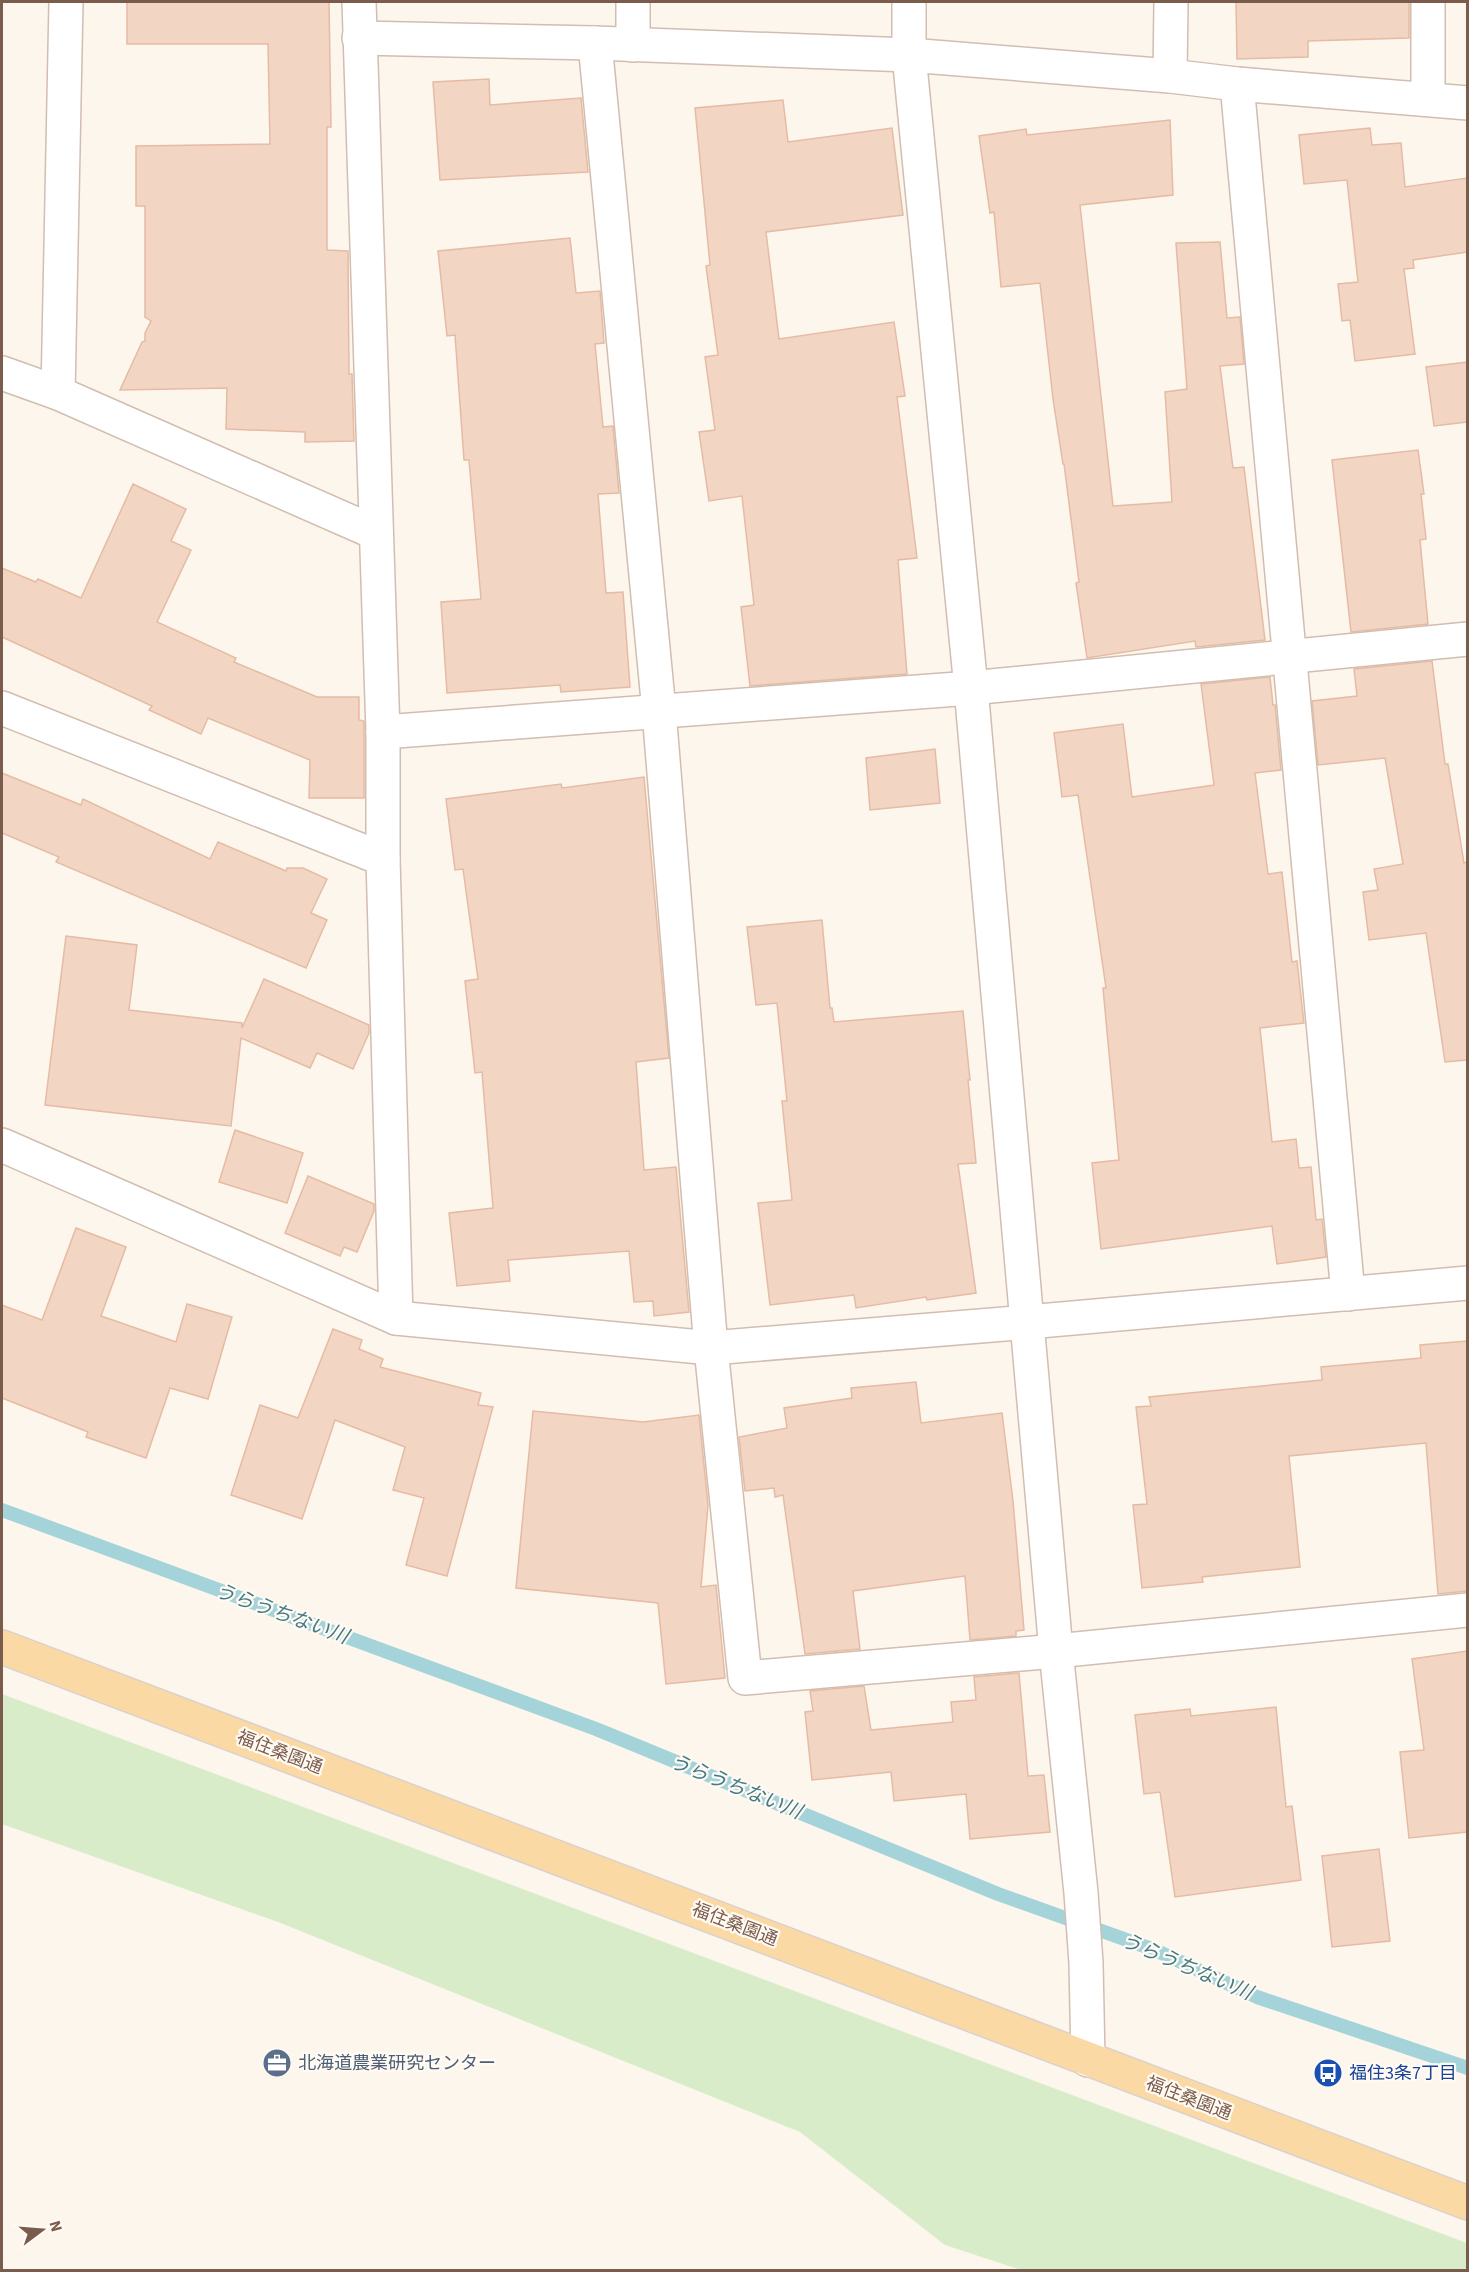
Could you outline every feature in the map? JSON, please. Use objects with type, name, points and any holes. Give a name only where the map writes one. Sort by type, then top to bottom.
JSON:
[{"type":"main road","name":"福住桑園通","points":[[2,1647],[1467,2203]]},
{"type":"street","points":[[58,393],[66,2]]},
{"type":"street","points":[[359,2],[383,732],[383,859],[396,1318]]},
{"type":"street","points":[[633,2],[633,45]]},
{"type":"street","points":[[909,2],[909,55],[971,688],[1056,1651],[1081,1893],[1086,1963],[1088,2060]]},
{"type":"street","points":[[1170,76],[1171,2]]},
{"type":"street","points":[[1428,2],[1428,99]]},
{"type":"street","points":[[359,38],[595,43],[909,55],[1467,103]]},
{"type":"street","points":[[595,43],[659,711],[711,1348],[745,1678],[1056,1651],[1467,1610]]},
{"type":"street","points":[[1237,84],[1348,1294]]},
{"type":"street","points":[[2,373],[58,393],[376,533]]},
{"type":"street","points":[[383,732],[971,688],[1467,639]]},
{"type":"street","points":[[2,708],[383,859]]},
{"type":"street","points":[[2,1145],[396,1318],[711,1348],[1028,1323],[1467,1283]]},
{"type":"green space","points":[[2,1694],[1467,2243],[1467,2270],[1021,2270],[945,2245],[800,2132],[278,1922],[2,1824]]},
{"type":"building","points":[[127,2],[329,2],[331,127],[327,127],[327,250],[348,251],[349,374],[352,374],[354,441],[305,442],[305,432],[226,429],[227,388],[120,390],[142,342],[145,341],[145,333],[151,321],[145,317],[145,206],[136,206],[136,146],[270,144],[268,44],[127,44]]},
{"type":"building","points":[[1236,2],[1409,2],[1409,38],[1308,41],[1308,57],[1237,59]]},
{"type":"building","points":[[489,79],[490,105],[581,98],[588,172],[440,180],[433,82]]},
{"type":"building","points":[[783,100],[788,142],[892,128],[903,215],[766,232],[779,339],[894,322],[905,396],[897,397],[917,558],[898,560],[907,674],[750,686],[741,607],[754,605],[742,496],[709,501],[699,432],[715,430],[705,357],[718,355],[706,266],[710,265],[695,108]]},
{"type":"building","points":[[1170,120],[1173,195],[1080,205],[1113,506],[1172,502],[1165,392],[1187,389],[1176,243],[1220,242],[1227,318],[1240,317],[1244,364],[1220,366],[1233,468],[1244,467],[1265,640],[1196,647],[1195,641],[1087,658],[1040,283],[1001,287],[994,212],[990,213],[979,136],[1026,129],[1027,135]]},
{"type":"building","points":[[1370,128],[1372,145],[1401,143],[1405,187],[1467,178],[1467,252],[1413,260],[1414,268],[1404,269],[1415,354],[1355,361],[1350,320],[1342,321],[1338,284],[1358,282],[1347,180],[1304,184],[1299,135]]},
{"type":"building","points":[[570,238],[576,293],[600,291],[604,343],[595,344],[603,427],[613,426],[619,493],[598,494],[606,593],[623,592],[630,687],[561,692],[560,685],[447,693],[441,602],[481,599],[469,460],[464,460],[455,335],[447,336],[438,251]]},
{"type":"building","points":[[1467,362],[1467,422],[1434,426],[1426,367]]},
{"type":"building","points":[[1418,450],[1424,494],[1421,494],[1426,539],[1420,540],[1428,624],[1351,632],[1332,460]]},
{"type":"building","points":[[133,484],[186,509],[171,541],[191,550],[157,622],[236,658],[234,662],[317,697],[359,697],[359,720],[364,721],[364,798],[309,798],[310,760],[208,718],[201,734],[149,710],[152,706],[2,637],[2,568],[36,582],[38,579],[81,598]]},
{"type":"building","points":[[1432,661],[1445,764],[1448,764],[1464,863],[1467,862],[1467,1060],[1445,1062],[1426,933],[1369,940],[1363,892],[1378,890],[1374,869],[1403,864],[1385,758],[1318,765],[1312,701],[1357,696],[1354,669]]},
{"type":"building","points":[[1270,677],[1281,770],[1255,773],[1268,874],[1282,872],[1292,962],[1297,961],[1304,1023],[1260,1028],[1272,1142],[1296,1139],[1299,1168],[1311,1167],[1316,1220],[1322,1219],[1326,1257],[1277,1264],[1272,1226],[1101,1249],[1092,1163],[1119,1160],[1103,988],[1106,988],[1078,795],[1062,797],[1054,733],[1123,724],[1132,797],[1214,785],[1201,684]]},
{"type":"building","points":[[935,749],[940,803],[870,810],[866,758]]},
{"type":"building","points":[[2,773],[81,805],[83,799],[210,859],[218,842],[286,871],[287,868],[303,868],[327,879],[311,913],[327,920],[306,968],[56,862],[59,857],[2,833]]},
{"type":"building","points":[[644,777],[669,1058],[636,1062],[644,1170],[676,1167],[689,1312],[654,1316],[653,1301],[634,1302],[629,1251],[508,1260],[510,1281],[457,1286],[449,1213],[493,1208],[482,1072],[475,1073],[465,981],[478,979],[463,869],[455,870],[446,799],[561,784],[562,788]]},
{"type":"building","points":[[822,920],[830,1008],[832,1008],[834,1022],[963,1011],[976,1163],[958,1164],[976,1293],[927,1300],[926,1297],[856,1308],[854,1295],[770,1305],[758,1203],[792,1200],[782,1101],[787,1101],[777,1003],[756,1005],[747,927]]},
{"type":"building","points":[[66,936],[137,945],[129,1010],[242,1023],[242,1028],[264,979],[369,1025],[369,1033],[353,1069],[317,1053],[310,1068],[241,1038],[231,1126],[45,1105]]},
{"type":"building","points":[[235,1130],[303,1153],[287,1203],[219,1182]]},
{"type":"building","points":[[308,1176],[374,1204],[374,1211],[357,1252],[344,1247],[340,1256],[285,1233]]},
{"type":"building","points":[[76,1228],[126,1247],[101,1316],[176,1342],[187,1304],[232,1317],[208,1399],[170,1388],[146,1458],[86,1437],[88,1432],[2,1398],[2,1305],[42,1320]]},
{"type":"building","points":[[333,1329],[362,1340],[359,1349],[383,1359],[380,1367],[481,1393],[478,1405],[493,1407],[447,1576],[406,1565],[424,1498],[393,1490],[405,1447],[335,1420],[302,1519],[231,1495],[260,1405],[298,1418]]},
{"type":"building","points":[[1467,1341],[1467,1591],[1438,1594],[1426,1443],[1289,1456],[1300,1567],[1202,1577],[1203,1582],[1142,1588],[1133,1505],[1147,1504],[1136,1407],[1151,1406],[1149,1397],[1322,1380],[1321,1367],[1421,1358],[1420,1345]]},
{"type":"building","points":[[916,1382],[921,1423],[1002,1413],[1013,1501],[1024,1630],[1016,1631],[1016,1636],[970,1640],[965,1576],[853,1591],[860,1649],[805,1654],[783,1495],[775,1497],[774,1488],[745,1491],[739,1437],[787,1428],[784,1408],[852,1398],[851,1388]]},
{"type":"building","points":[[533,1411],[643,1422],[699,1415],[708,1505],[701,1587],[716,1585],[725,1678],[666,1684],[658,1603],[516,1588]]},
{"type":"building","points":[[1467,1651],[1467,1832],[1409,1838],[1400,1752],[1424,1750],[1412,1659]]},
{"type":"building","points":[[1019,1673],[1028,1776],[1044,1775],[1050,1832],[970,1839],[966,1794],[894,1801],[891,1772],[812,1780],[805,1712],[813,1711],[810,1691],[864,1686],[871,1730],[953,1722],[951,1702],[976,1700],[974,1677]]},
{"type":"building","points":[[1276,1707],[1286,1807],[1292,1806],[1301,1880],[1175,1897],[1160,1792],[1144,1794],[1135,1715],[1190,1709],[1191,1716]]},
{"type":"building","points":[[1379,1849],[1390,1941],[1332,1947],[1322,1856]]},
{"type":"waterway","name":"うらうちない川","points":[[2,1510],[596,1729],[998,1894],[1155,1950],[1257,1997],[1468,2068]]},
{"type":"place","name":"北海道農業研究センター","points":[[277,2063]]},
{"type":"place","name":"福住3条7丁目","points":[[1328,2073]]}]
